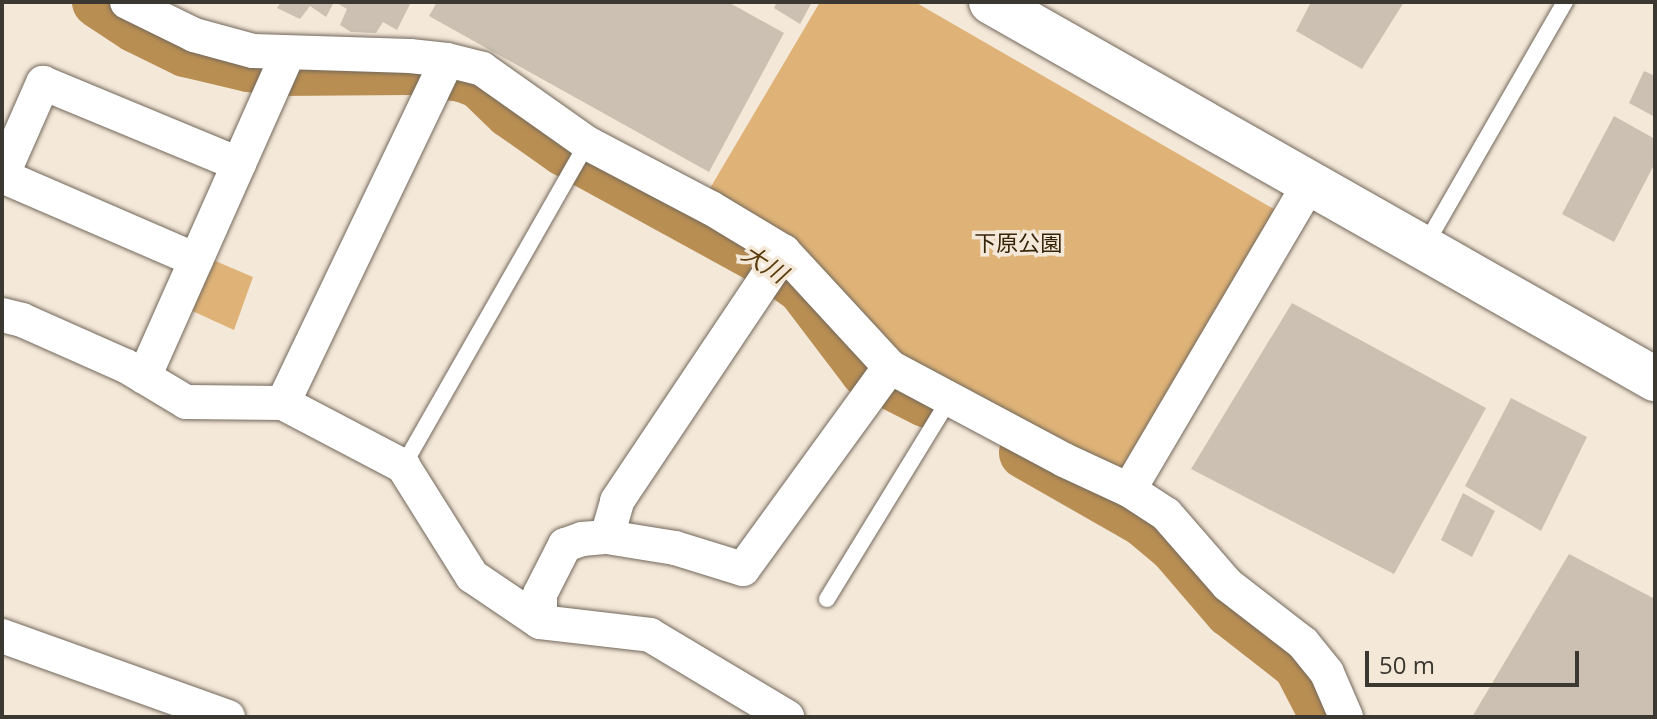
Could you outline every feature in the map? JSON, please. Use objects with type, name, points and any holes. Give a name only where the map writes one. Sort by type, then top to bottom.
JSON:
[{"type":"street","points":[[127,2],[194,35],[253,51],[446,60],[482,69],[587,144],[711,208],[783,253],[883,377],[951,397],[1064,460],[1129,490],[1166,514],[1228,585],[1303,643],[1327,673],[1346,717]]},
{"type":"street","points":[[991,2],[1655,379]]},
{"type":"street","points":[[144,377],[288,53]]},
{"type":"street","points":[[283,403],[446,60]]},
{"type":"street","points":[[196,260],[2,176],[43,83],[239,164]]},
{"type":"street","points":[[1129,490],[1309,184]]},
{"type":"street","points":[[607,537],[617,501],[783,253]]},
{"type":"street","points":[[2,315],[22,320],[144,377],[186,402],[283,403],[403,466],[472,576],[540,622],[650,635],[787,717]]},
{"type":"street","points":[[540,622],[540,594],[565,545],[607,537],[675,548],[743,569],[883,377]]},
{"type":"street","points":[[2,636],[228,717]]},
{"type":"lane","points":[[1423,248],[1565,2]]},
{"type":"lane","points":[[403,466],[587,144]]},
{"type":"lane","points":[[827,599],[951,397]]},
{"type":"green space","name":"下原公園","points":[[820,2],[915,2],[1279,212],[1124,473],[936,378],[873,333],[851,300],[805,254],[706,195]]},
{"type":"green space","points":[[199,254],[253,277],[234,330],[177,304]]},
{"type":"building","points":[[281,2],[334,2],[326,17],[310,6],[300,19],[277,8]]},
{"type":"building","points":[[335,2],[411,2],[397,30],[383,22],[376,33],[351,32],[340,25],[347,9]]},
{"type":"building","points":[[437,2],[728,2],[784,33],[709,172],[429,16]]},
{"type":"building","points":[[777,2],[812,2],[800,24],[774,8]]},
{"type":"building","points":[[1311,2],[1404,2],[1362,69],[1296,31]]},
{"type":"building","points":[[1644,71],[1655,76],[1655,117],[1629,103]]},
{"type":"building","points":[[1614,116],[1655,139],[1655,163],[1614,242],[1562,214]]},
{"type":"building","points":[[1292,303],[1486,408],[1394,574],[1191,469]]},
{"type":"building","points":[[1511,398],[1587,437],[1541,531],[1465,486]]},
{"type":"building","points":[[1463,493],[1495,511],[1472,557],[1441,540]]},
{"type":"building","points":[[1569,554],[1655,599],[1655,717],[1472,717]]},
{"type":"waterway","name":"大川","points":[[98,2],[136,27],[185,51],[249,66],[276,70],[410,69],[462,76],[480,83],[510,112],[564,150],[758,256],[803,288],[866,371],[927,402]]},
{"type":"waterway","name":"大川","points":[[1025,453],[1144,521],[1174,546],[1230,611],[1299,665],[1326,717]]}]
